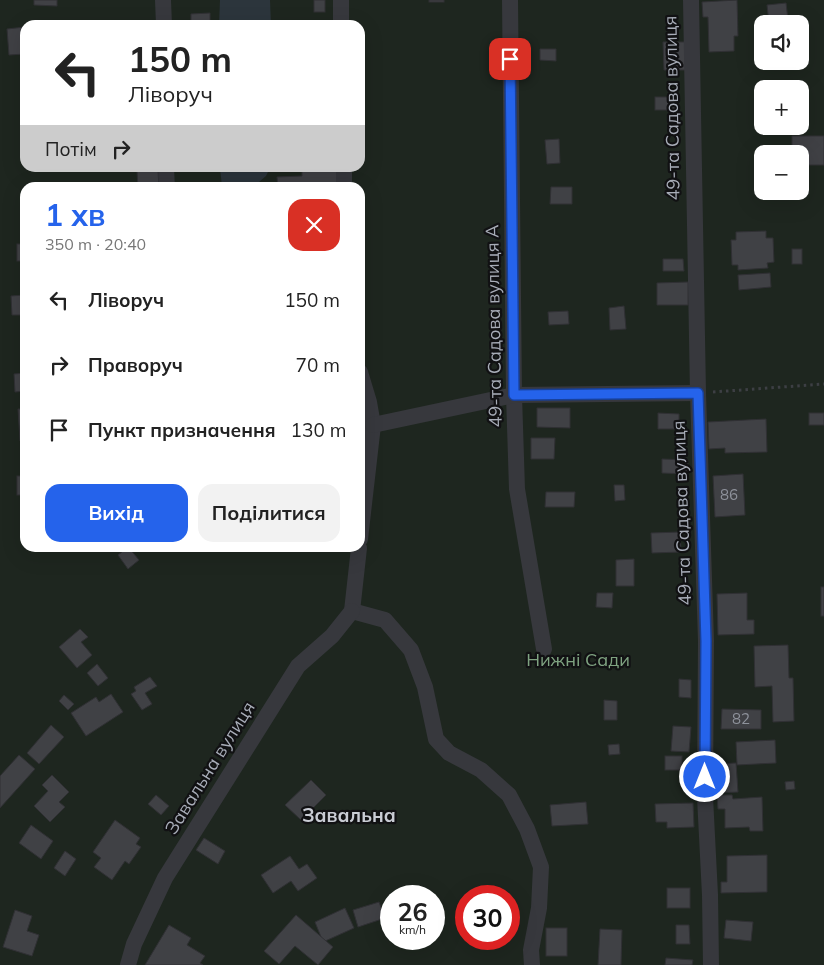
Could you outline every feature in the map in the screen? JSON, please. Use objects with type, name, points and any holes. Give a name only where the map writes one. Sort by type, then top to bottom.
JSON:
[{"type":"street","points":[[163,0],[164,20]]},
{"type":"street","points":[[340,0],[341,20]]},
{"type":"street","name":"49-та Садова вулиця А","points":[[510,0],[514,395],[517,489],[544,649]]},
{"type":"street","name":"49-та Садова вулиця","points":[[690,0],[698,393],[706,641],[705,796],[711,965]]},
{"type":"street","points":[[365,389],[373,425],[365,495]]},
{"type":"street","points":[[373,425],[514,395],[698,393]]},
{"type":"street","points":[[359,552],[352,611],[385,620],[411,650],[425,687],[436,739],[449,754],[482,770],[509,795],[527,829],[541,867],[540,908],[532,950],[532,965]]},
{"type":"street","name":"Завальна вулиця","points":[[128,965],[134,944],[164,878],[298,666],[332,636],[352,611]]},
{"type":"path","points":[[698,393],[824,384]]},
{"type":"green space","name":"Нижні Сади","points":[[0,0],[824,0],[824,965],[0,965]]},
{"type":"shaded area","points":[[220,0],[270,0],[271,20],[219,20]]},
{"type":"shaded area","points":[[220,172],[268,172],[259,182],[221,182]]},
{"type":"building","points":[[34,0],[57,0],[57,6],[34,5]]},
{"type":"building","points":[[314,0],[325,0],[325,12],[314,12]]},
{"type":"building","points":[[429,0],[444,0],[444,2],[429,2]]},
{"type":"building","points":[[737,0],[738,36],[734,36],[734,51],[709,52],[708,17],[703,17],[702,2]]},
{"type":"building","points":[[786,3],[787,15],[768,15],[767,5]]},
{"type":"building","points":[[210,13],[210,20],[191,20],[191,14]]},
{"type":"building","points":[[20,28],[20,54],[9,55],[7,29]]},
{"type":"building","points":[[663,42],[685,42],[686,70],[664,70]]},
{"type":"building","points":[[540,49],[556,49],[556,61],[540,60]]},
{"type":"building","points":[[655,97],[676,97],[676,110],[655,110]]},
{"type":"building","points":[[792,136],[824,136],[824,165],[809,165],[809,145],[792,145]]},
{"type":"building","points":[[559,139],[560,163],[547,164],[545,140]]},
{"type":"building","points":[[137,172],[158,172],[159,182],[138,182]]},
{"type":"building","points":[[302,172],[337,172],[338,182],[277,182],[277,177],[302,176]]},
{"type":"building","points":[[551,187],[572,187],[572,204],[550,204]]},
{"type":"building","points":[[766,231],[766,238],[773,238],[774,262],[767,263],[768,268],[738,270],[738,265],[732,265],[731,240],[736,240],[736,232]]},
{"type":"building","points":[[17,244],[20,244],[20,261],[17,261]]},
{"type":"building","points":[[792,249],[802,249],[802,264],[792,264]]},
{"type":"building","points":[[663,259],[683,259],[684,271],[663,271]]},
{"type":"building","points":[[770,273],[771,287],[739,290],[738,275]]},
{"type":"building","points":[[688,282],[688,305],[657,305],[657,283]]},
{"type":"building","points":[[20,295],[20,315],[12,315],[11,296]]},
{"type":"building","points":[[624,306],[626,329],[610,330],[609,308]]},
{"type":"building","points":[[568,311],[569,324],[549,325],[548,312]]},
{"type":"building","points":[[20,373],[20,392],[15,392],[14,374]]},
{"type":"building","points":[[537,408],[570,408],[570,428],[537,427]]},
{"type":"building","points":[[18,409],[20,409],[20,441]]},
{"type":"building","points":[[658,413],[679,414],[679,429],[658,429]]},
{"type":"building","points":[[809,413],[824,413],[824,425],[809,425]]},
{"type":"building","points":[[766,419],[767,452],[725,453],[725,448],[709,449],[708,422]]},
{"type":"building","points":[[531,438],[555,438],[554,459],[531,459]]},
{"type":"building","points":[[662,459],[688,460],[687,474],[662,473]]},
{"type":"building","points":[[743,474],[745,515],[715,517],[713,476]]},
{"type":"building","points":[[17,476],[20,476],[20,495],[17,495]]},
{"type":"building","points":[[614,485],[624,485],[625,500],[615,501]]},
{"type":"building","points":[[546,492],[575,492],[574,507],[545,507]]},
{"type":"building","points":[[680,532],[681,552],[652,553],[651,533]]},
{"type":"building","points":[[122,552],[132,552],[139,560],[128,569],[118,555]]},
{"type":"building","points":[[634,559],[634,586],[616,586],[616,560]]},
{"type":"building","points":[[821,587],[824,587],[824,616],[821,616]]},
{"type":"building","points":[[597,593],[613,593],[612,608],[596,607]]},
{"type":"building","points":[[747,593],[747,620],[754,620],[754,634],[718,635],[717,594]]},
{"type":"building","points":[[80,629],[88,637],[81,642],[92,655],[77,668],[59,647]]},
{"type":"building","points":[[788,645],[789,678],[793,678],[794,721],[773,722],[772,686],[755,687],[754,646]]},
{"type":"building","points":[[97,664],[108,678],[98,686],[87,673]]},
{"type":"building","points":[[150,677],[157,686],[145,693],[152,704],[142,710],[131,694],[136,691],[134,687]]},
{"type":"building","points":[[679,679],[691,680],[691,698],[679,697]]},
{"type":"building","points":[[111,694],[123,712],[86,736],[71,713],[96,697],[99,702]]},
{"type":"building","points":[[64,695],[74,704],[68,710],[59,701]]},
{"type":"building","points":[[604,700],[617,701],[617,720],[604,720]]},
{"type":"building","points":[[722,709],[761,710],[761,729],[721,729]]},
{"type":"building","points":[[51,725],[64,737],[39,764],[27,753]]},
{"type":"building","points":[[673,726],[691,727],[689,752],[671,751]]},
{"type":"building","points":[[775,740],[776,763],[737,765],[736,742]]},
{"type":"building","points":[[619,744],[620,754],[609,755],[608,745]]},
{"type":"building","points":[[19,755],[35,769],[0,808],[0,776]]},
{"type":"building","points":[[665,756],[682,756],[682,770],[665,770]]},
{"type":"building","points":[[736,763],[738,792],[716,793],[715,764]]},
{"type":"building","points":[[52,775],[69,792],[59,802],[65,807],[50,822],[34,806],[48,791],[42,785]]},
{"type":"building","points":[[311,780],[326,795],[301,820],[285,805]]},
{"type":"building","points":[[794,781],[795,789],[786,790],[785,782]]},
{"type":"building","points":[[156,795],[169,806],[161,815],[148,804]]},
{"type":"building","points":[[717,795],[732,795],[733,799],[762,797],[763,831],[750,831],[749,827],[725,828],[725,809],[718,809]]},
{"type":"building","points":[[586,802],[588,824],[552,826],[550,805]]},
{"type":"building","points":[[693,803],[694,827],[667,828],[667,822],[656,822],[655,804]]},
{"type":"building","points":[[115,820],[140,838],[136,844],[141,847],[129,864],[125,861],[112,880],[94,867],[101,858],[93,852]]},
{"type":"building","points":[[31,825],[53,841],[41,859],[19,843]]},
{"type":"building","points":[[204,838],[225,851],[218,864],[196,850]]},
{"type":"building","points":[[65,851],[76,859],[65,876],[54,868]]},
{"type":"building","points":[[767,855],[767,892],[721,893],[721,882],[727,882],[727,856]]},
{"type":"building","points":[[290,856],[299,869],[307,864],[317,878],[298,891],[291,881],[273,893],[261,875]]},
{"type":"building","points":[[667,888],[690,888],[690,908],[667,908]]},
{"type":"building","points":[[379,902],[380,920],[358,927],[353,910]]},
{"type":"building","points":[[345,908],[354,928],[323,942],[315,922]]},
{"type":"building","points":[[15,910],[32,916],[27,931],[39,935],[32,956],[3,947]]},
{"type":"building","points":[[296,915],[333,947],[318,965],[295,946],[279,964],[264,951]]},
{"type":"building","points":[[726,920],[753,922],[751,941],[724,938]]},
{"type":"building","points":[[169,925],[191,938],[187,945],[205,956],[200,963],[203,965],[145,965]]},
{"type":"building","points":[[676,925],[689,925],[690,944],[676,944]]},
{"type":"building","points":[[546,928],[567,928],[567,956],[546,956]]},
{"type":"building","points":[[600,929],[622,930],[621,965],[598,965]]},
{"type":"building","points":[[666,958],[693,960],[692,965],[665,965]]},
{"type":"district","name":"Завальна","points":[[349,815]]},
{"type":"route","points":[[510,59],[514,395],[698,393],[706,641],[705,777]]}]
